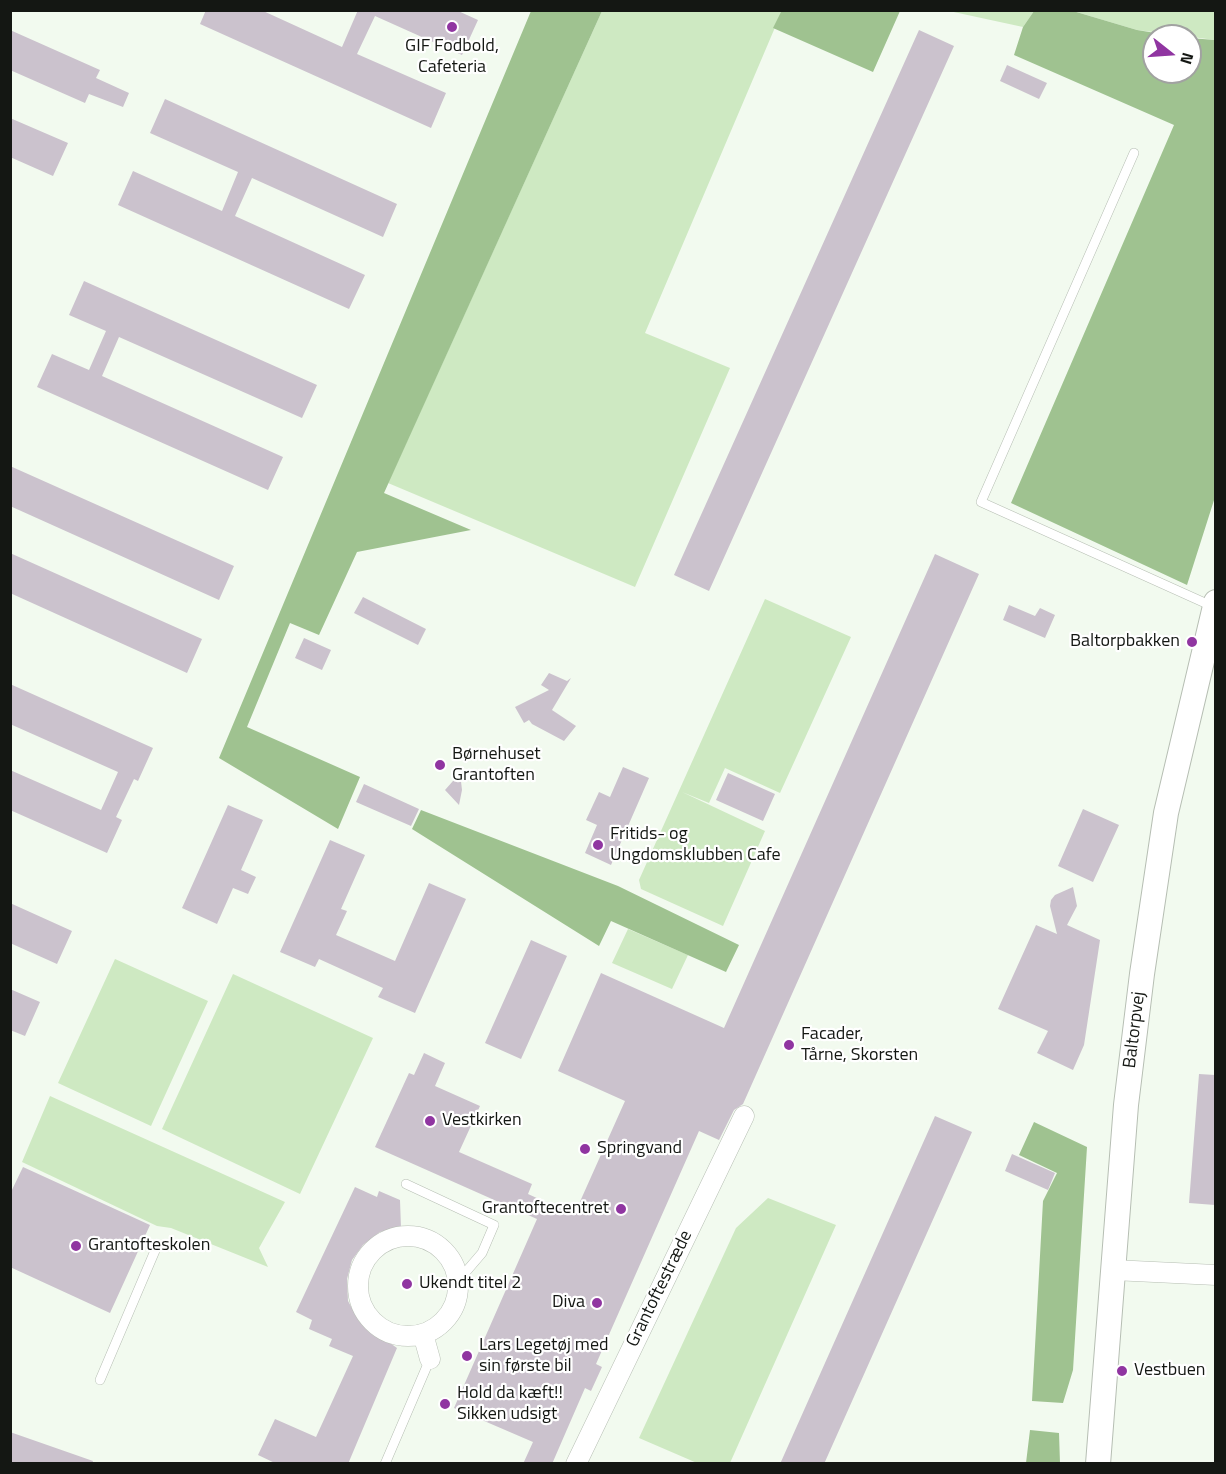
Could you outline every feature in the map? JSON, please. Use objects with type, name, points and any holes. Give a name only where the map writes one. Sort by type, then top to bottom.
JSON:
[{"type":"street","name":"Baltorpvej","points":[[1098,1464],[1126,1105],[1166,813],[1215,604]]},
{"type":"street","name":"Grantoftestræde","points":[[576,1464],[744,1116]]},
{"type":"street","points":[[393,1238],[420,1238],[442,1250],[453,1264],[458,1281],[456,1298],[449,1314],[438,1326],[423,1334],[406,1336],[389,1332],[369,1316],[358,1292],[359,1275],[366,1259],[378,1246],[393,1238]]},
{"type":"street","points":[[1113,1270],[1215,1275]]},
{"type":"street","points":[[423,1334],[430,1359]]},
{"type":"lane","points":[[1134,153],[981,502],[1215,604]]},
{"type":"lane","points":[[406,1184],[494,1225],[482,1253],[458,1281]]},
{"type":"lane","points":[[100,1380],[157,1246]]},
{"type":"lane","points":[[386,1464],[430,1359]]},
{"type":"green space","points":[[782,10],[900,11],[873,72],[773,28]]},
{"type":"green space","points":[[531,11],[602,11],[384,493],[471,530],[357,552],[319,635],[290,623],[247,727],[360,777],[338,829],[219,758]]},
{"type":"green space","points":[[602,11],[782,11],[645,333],[730,368],[635,587],[388,483]]},
{"type":"green space","points":[[949,11],[1034,11],[1023,27]]},
{"type":"green space","points":[[1034,11],[1073,11],[1142,31],[1142,84],[1202,84],[1202,39],[1215,40],[1215,497],[1187,585],[1011,503],[1174,125],[1014,55],[1023,27]]},
{"type":"green space","points":[[1073,11],[1215,11],[1215,40],[1202,38],[1202,24],[1142,24],[1142,31]]},
{"type":"green space","points":[[765,599],[851,637],[780,793],[725,768],[709,803],[682,792],[765,831],[723,926],[641,889],[639,880]]},
{"type":"green space","points":[[421,810],[618,886],[739,945],[726,972],[611,921],[599,946],[412,829]]},
{"type":"green space","points":[[628,929],[688,955],[672,989],[612,963]]},
{"type":"green space","points":[[115,959],[208,1001],[151,1126],[58,1083]]},
{"type":"green space","points":[[233,974],[373,1038],[300,1194],[162,1129]]},
{"type":"green space","points":[[50,1096],[285,1202],[259,1248],[268,1267],[171,1228],[157,1226],[22,1162]]},
{"type":"green space","points":[[1034,1122],[1087,1147],[1073,1370],[1063,1403],[1032,1401],[1043,1201],[1057,1173],[1019,1155]]},
{"type":"green space","points":[[768,1198],[836,1225],[730,1463],[697,1463],[639,1438],[736,1228]]},
{"type":"green space","points":[[1030,1430],[1059,1433],[1060,1463],[1026,1463]]},
{"type":"building","points":[[206,10],[261,10],[342,47],[358,10],[456,10],[478,20],[462,55],[375,16],[357,54],[446,93],[431,128],[200,24]]},
{"type":"building","points":[[10,30],[100,70],[96,78],[129,93],[123,107],[89,94],[85,103],[10,70]]},
{"type":"building","points":[[919,30],[954,46],[709,591],[674,575]]},
{"type":"building","points":[[1007,65],[1047,83],[1039,99],[1000,81]]},
{"type":"building","points":[[165,99],[397,204],[383,237],[252,178],[235,216],[365,275],[349,309],[118,205],[133,171],[222,211],[238,172],[150,133]]},
{"type":"building","points":[[10,118],[68,143],[53,176],[10,157]]},
{"type":"building","points":[[84,281],[317,385],[302,418],[119,337],[102,376],[283,457],[268,490],[37,387],[52,354],[89,370],[106,331],[69,315]]},
{"type":"building","points":[[10,466],[234,566],[219,600],[10,506]]},
{"type":"building","points":[[10,553],[202,639],[187,673],[10,593]]},
{"type":"building","points":[[935,554],[979,574],[743,1104],[734,1110],[719,1140],[699,1131],[596,1364],[602,1367],[591,1391],[585,1388],[552,1464],[523,1464],[533,1442],[454,1408],[537,1219],[375,1147],[409,1073],[414,1075],[424,1053],[445,1063],[435,1086],[480,1106],[459,1152],[532,1184],[528,1194],[574,1215],[625,1101],[558,1071],[601,973],[724,1028]]},
{"type":"building","points":[[363,597],[426,629],[418,645],[354,613]]},
{"type":"building","points":[[1009,605],[1035,616],[1040,608],[1055,615],[1045,638],[1003,620]]},
{"type":"building","points":[[304,638],[331,650],[322,670],[295,658]]},
{"type":"building","points":[[549,673],[567,681],[571,678],[552,710],[576,726],[564,741],[532,724],[529,720],[524,723],[515,707],[549,690],[541,685]]},
{"type":"building","points":[[10,684],[153,748],[138,781],[134,779],[116,817],[122,820],[107,853],[10,810],[10,770],[101,810],[118,772],[10,724]]},
{"type":"building","points":[[623,767],[649,778],[611,865],[585,853],[597,825],[586,820],[599,792],[610,797]]},
{"type":"building","points":[[460,773],[462,790],[459,805],[445,790]]},
{"type":"building","points":[[728,773],[775,794],[763,821],[716,800]]},
{"type":"building","points":[[364,784],[419,809],[411,826],[356,802]]},
{"type":"building","points":[[228,805],[263,820],[241,870],[256,877],[248,894],[233,888],[217,924],[182,908]]},
{"type":"building","points":[[1083,809],[1119,825],[1093,882],[1058,866]]},
{"type":"building","points":[[330,840],[365,855],[341,909],[347,911],[336,935],[395,961],[429,883],[466,899],[415,1013],[378,997],[383,988],[319,959],[315,967],[280,952]]},
{"type":"building","points":[[1073,887],[1077,906],[1067,925],[1100,940],[1084,1045],[1073,1070],[1037,1053],[1048,1031],[998,1009],[1036,925],[1057,934],[1050,906],[1051,900],[1055,895]]},
{"type":"building","points":[[10,903],[72,931],[57,964],[10,943]]},
{"type":"building","points":[[531,940],[567,956],[521,1059],[485,1043]]},
{"type":"building","points":[[10,989],[40,1002],[25,1036],[10,1030]]},
{"type":"building","points":[[1199,1074],[1215,1075],[1215,1205],[1189,1203]]},
{"type":"building","points":[[935,1116],[972,1132],[824,1464],[780,1464]]},
{"type":"building","points":[[1012,1154],[1055,1173],[1048,1190],[1005,1171]]},
{"type":"building","name":"Grantofteskolen","points":[[23,1167],[150,1225],[110,1313],[10,1267],[10,1194]]},
{"type":"building","points":[[355,1187],[377,1197],[379,1191],[400,1200],[401,1228],[380,1232],[363,1245],[352,1260],[347,1279],[348,1301],[359,1321],[397,1348],[348,1464],[277,1464],[258,1455],[275,1419],[316,1437],[353,1356],[329,1346],[332,1339],[309,1329],[312,1320],[296,1312]]},
{"type":"building","points":[[10,1432],[93,1461],[92,1464],[10,1464]]},
{"type":"place","name":"GIF Fodbold, Cafeteria","points":[[452,27]]},
{"type":"place","name":"Baltorpbakken","points":[[1192,642]]},
{"type":"place","name":"Børnehuset Grantoften","points":[[440,765]]},
{"type":"place","name":"Fritids- og Ungdomsklubben Cafe","points":[[598,845]]},
{"type":"place","name":"Facader, Tårne, Skorsten","points":[[789,1045]]},
{"type":"place","name":"Vestkirken","points":[[430,1121]]},
{"type":"place","name":"Springvand","points":[[585,1149]]},
{"type":"place","name":"Grantoftecentret","points":[[621,1209]]},
{"type":"place","name":"Grantofteskolen","points":[[76,1246]]},
{"type":"place","name":"Ukendt titel 2","points":[[407,1284]]},
{"type":"place","name":"Diva","points":[[597,1303]]},
{"type":"place","name":"Lars Legetøj med sin første bil","points":[[467,1356]]},
{"type":"place","name":"Vestbuen","points":[[1122,1371]]},
{"type":"place","name":"Hold da kæft!! Sikken udsigt","points":[[445,1404]]}]
